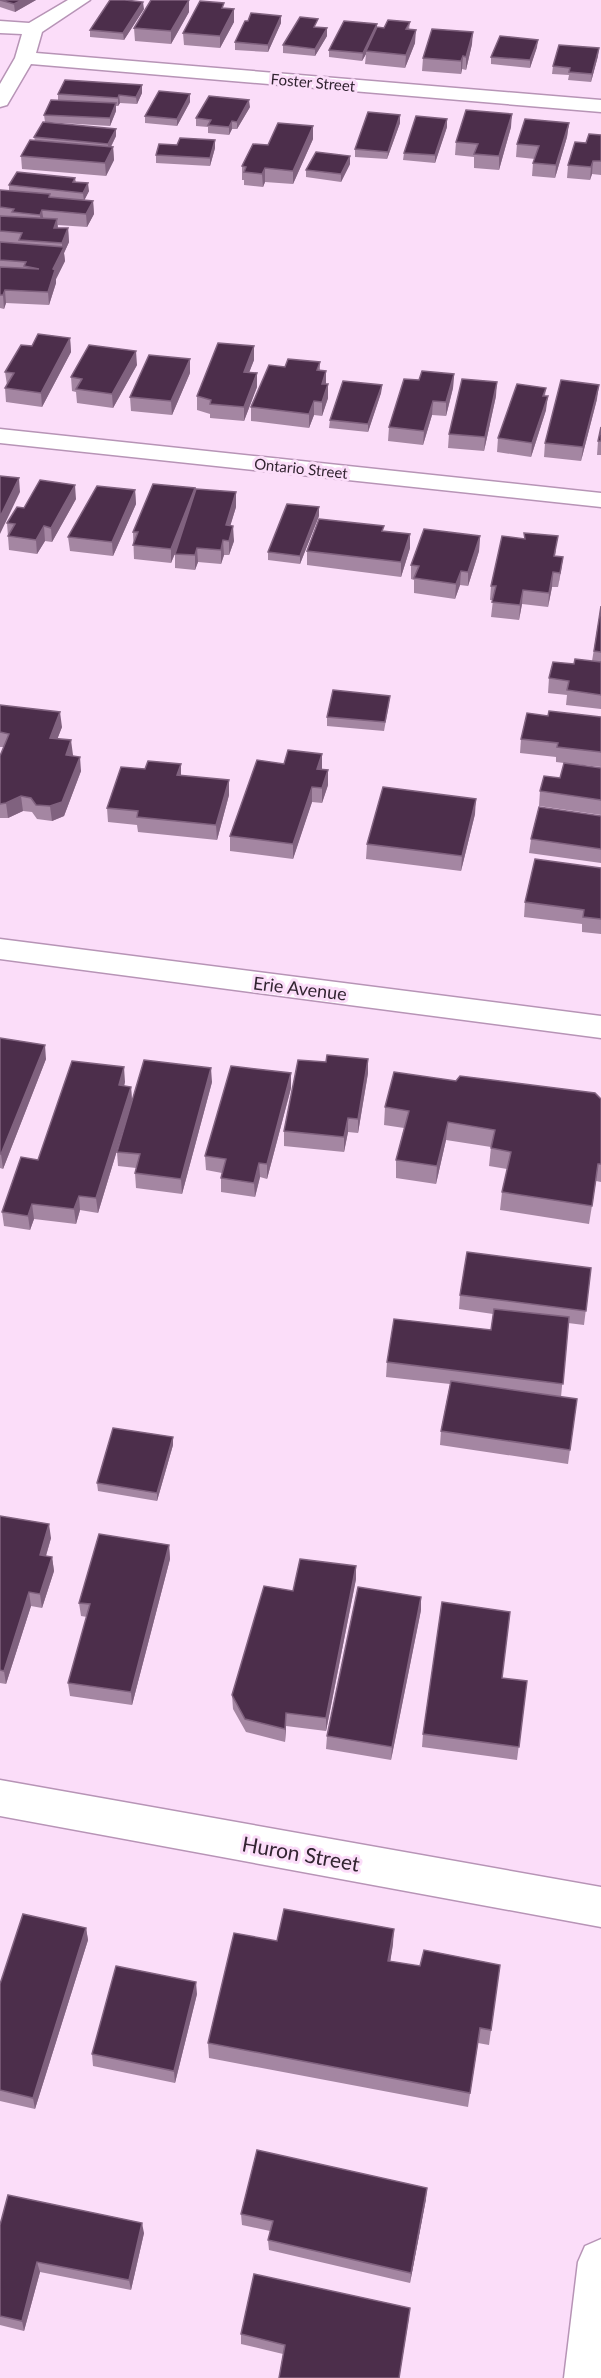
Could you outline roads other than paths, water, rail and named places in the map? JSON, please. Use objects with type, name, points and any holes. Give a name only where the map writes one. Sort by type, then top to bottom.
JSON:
[{"type":"street","points":[[0,27],[33,29],[81,0]]},
{"type":"street","points":[[0,101],[25,58],[33,29]]},
{"type":"street","name":"Foster Street","points":[[25,58],[601,106]]},
{"type":"street","name":"Ontario Street","points":[[0,436],[601,500]]},
{"type":"street","name":"Erie Avenue","points":[[0,949],[601,1027]]},
{"type":"street","name":"Huron Street","points":[[0,1798],[601,1907]]},
{"type":"street","points":[[588,2378],[601,2262]]}]
